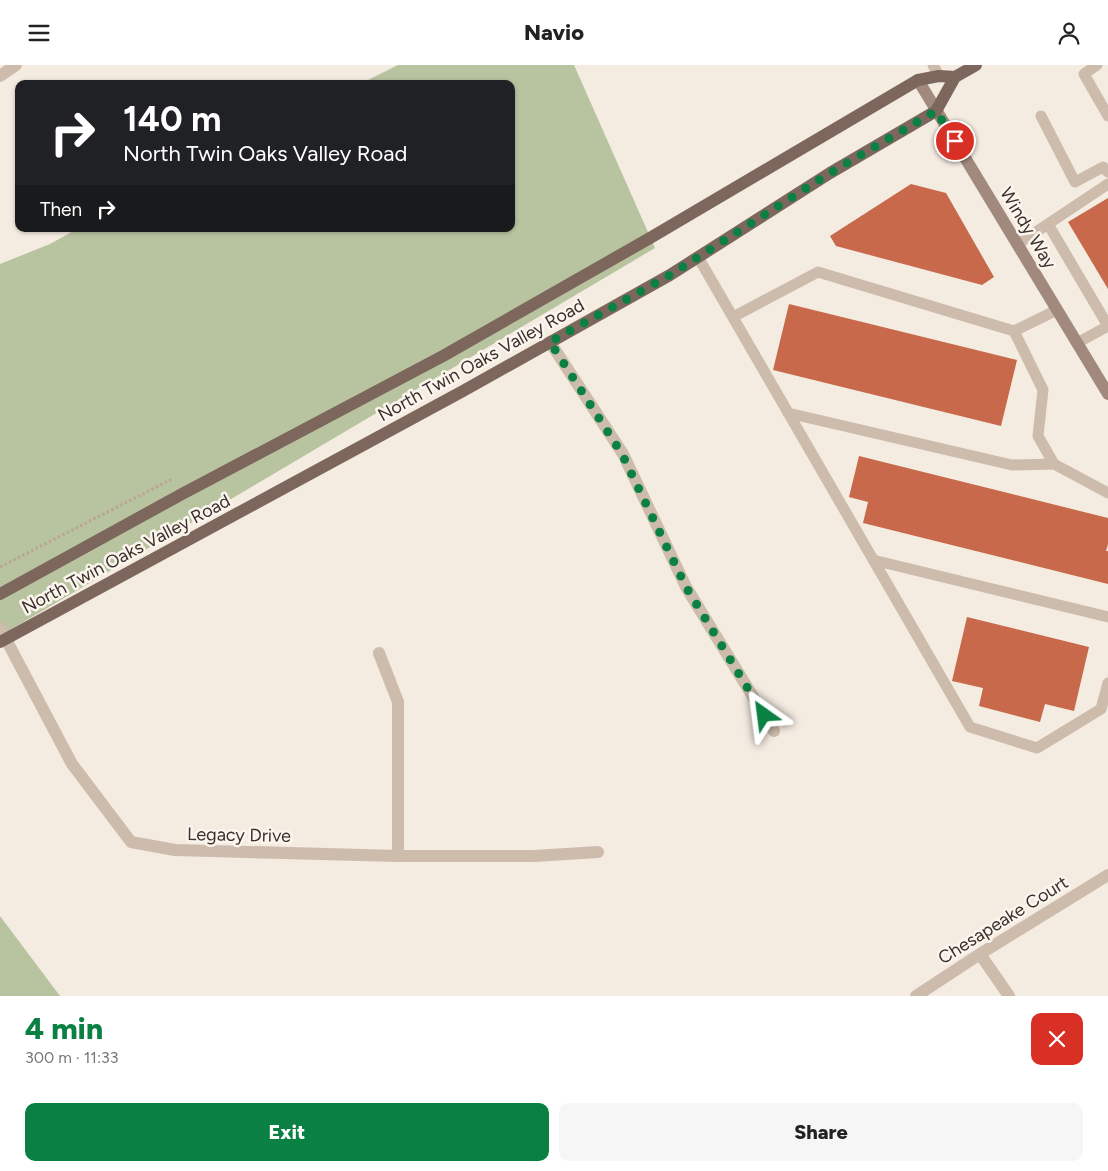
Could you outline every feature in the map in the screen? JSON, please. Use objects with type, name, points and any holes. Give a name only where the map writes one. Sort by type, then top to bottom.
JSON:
[{"type":"main road","points":[[936,111],[955,77],[976,65]]},
{"type":"main road","name":"North Twin Oaks Valley Road","points":[[0,594],[182,494],[443,356],[650,239],[936,70],[955,77]]},
{"type":"main road","name":"North Twin Oaks Valley Road","points":[[2,636],[463,391],[670,275],[830,173],[936,111]]},
{"type":"street","points":[[0,76],[16,65]]},
{"type":"street","name":"Windy Way","points":[[918,80],[1108,394]]},
{"type":"street","points":[[550,342],[622,454],[686,587],[774,731]]},
{"type":"street","name":"Legacy Drive","points":[[2,636],[72,764],[131,842],[175,851],[398,856],[534,856],[598,852]]},
{"type":"street","points":[[379,653],[398,702],[398,856]]},
{"type":"street","name":"Chesapeake Court","points":[[916,996],[1108,875]]},
{"type":"street","points":[[980,954],[1009,996]]},
{"type":"lane","points":[[1095,65],[1084,74],[1108,115]]},
{"type":"lane","points":[[1042,116],[1075,182],[1103,167],[1108,173]]},
{"type":"lane","points":[[1018,244],[1108,184]]},
{"type":"lane","points":[[1048,224],[1108,326],[1077,343]]},
{"type":"lane","points":[[698,257],[970,727],[1037,748],[1101,709],[1108,683]]},
{"type":"lane","points":[[733,317],[818,272],[1014,331],[1057,310]]},
{"type":"lane","points":[[1014,331],[1043,390],[1038,437],[1054,464]]},
{"type":"lane","points":[[788,413],[1012,465],[1054,464],[1108,493]]},
{"type":"lane","points":[[873,560],[1108,617]]},
{"type":"path","points":[[0,567],[180,475]]},
{"type":"green space","points":[[398,65],[574,65],[655,248],[0,636],[0,264],[50,244],[72,232],[515,232],[515,80],[368,80]]},
{"type":"green space","points":[[0,916],[60,996],[0,996]]},
{"type":"building","points":[[911,184],[946,193],[994,277],[982,285],[836,246],[830,236]]},
{"type":"building","points":[[1108,198],[1108,289],[1068,222]]},
{"type":"building","points":[[789,304],[1017,360],[1001,426],[773,370]]},
{"type":"building","points":[[859,456],[1108,518],[1108,544],[1106,551],[1108,551],[1108,584],[863,523],[868,502],[849,497]]},
{"type":"building","points":[[967,617],[1089,647],[1074,711],[1045,704],[1040,722],[979,706],[983,688],[952,681]]},
{"type":"route","points":[[764,715],[686,587],[622,454],[550,342],[670,275],[830,173],[936,111],[955,141]]}]
